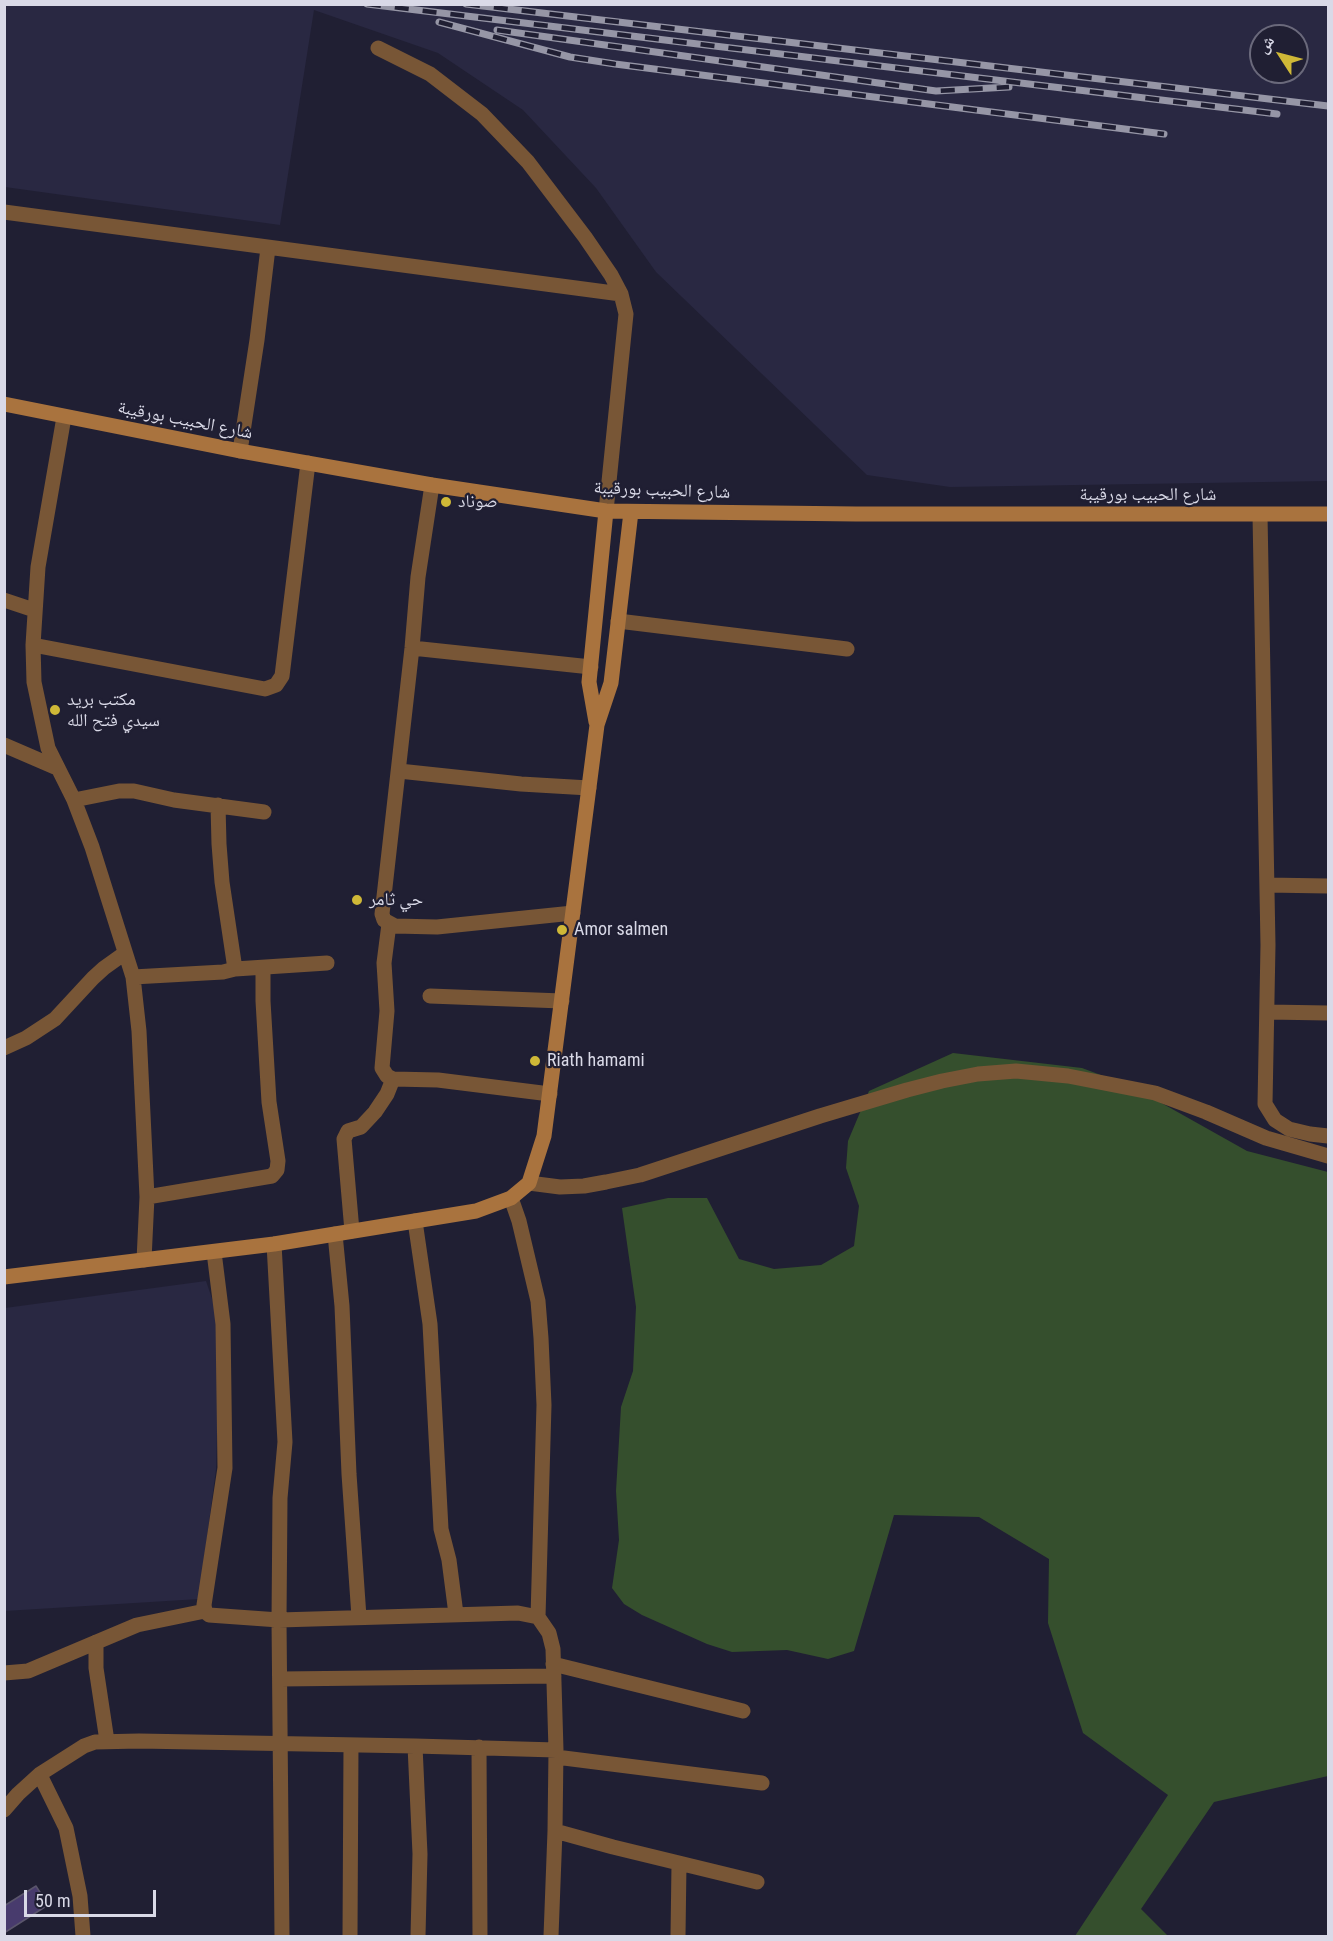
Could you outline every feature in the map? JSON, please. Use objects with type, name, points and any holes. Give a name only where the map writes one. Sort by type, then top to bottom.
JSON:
[{"type":"main road","name":"شارع الحبيب بورقيبة","points":[[4,404],[240,451],[432,485],[606,511],[1329,514]]},
{"type":"main road","points":[[597,725],[589,682],[606,511]]},
{"type":"main road","points":[[4,1277],[274,1244],[476,1211],[511,1198],[529,1183],[544,1136],[597,725],[610,683],[631,512]]},
{"type":"street","points":[[378,48],[430,74],[482,114],[528,162],[585,237],[621,294],[626,315],[606,511]]},
{"type":"street","points":[[4,212],[621,294]]},
{"type":"street","points":[[240,451],[268,248]]},
{"type":"street","points":[[64,417],[43,534],[34,610],[34,682],[44,735],[56,767],[74,800],[92,847],[133,977],[139,1031],[147,1197],[144,1260]]},
{"type":"street","points":[[33,645],[265,689],[276,685],[282,676],[308,463]]},
{"type":"street","points":[[432,485],[418,577],[382,914],[384,920],[389,924],[405,927],[437,927],[573,913]]},
{"type":"street","points":[[1260,515],[1267,885],[1268,1012],[1265,1104],[1275,1120],[1289,1129],[1329,1136]]},
{"type":"street","points":[[4,600],[34,610]]},
{"type":"street","points":[[618,621],[847,649]]},
{"type":"street","points":[[412,648],[591,667]]},
{"type":"street","points":[[4,745],[56,767]]},
{"type":"street","points":[[399,771],[501,783],[589,788]]},
{"type":"street","points":[[74,800],[119,791],[134,791],[174,800],[264,812]]},
{"type":"street","points":[[218,805],[222,882],[235,969]]},
{"type":"street","points":[[1267,885],[1329,886]]},
{"type":"street","points":[[389,924],[384,963],[387,1011],[382,1068],[387,1076],[550,1094]]},
{"type":"street","points":[[4,1048],[26,1038],[55,1019],[93,978],[125,953]]},
{"type":"street","points":[[133,977],[327,963]]},
{"type":"street","points":[[147,1197],[272,1176],[277,1170],[278,1161],[269,1102],[263,968]]},
{"type":"street","points":[[430,996],[562,1001]]},
{"type":"street","points":[[1268,1012],[1329,1013]]},
{"type":"street","points":[[529,1183],[560,1187],[606,1182],[640,1174],[924,1085],[978,1074],[1016,1071],[1068,1076],[1155,1093],[1266,1138],[1329,1156]]},
{"type":"street","points":[[352,1231],[344,1139],[348,1131],[361,1127],[375,1112],[387,1094],[393,1078]]},
{"type":"street","points":[[511,1198],[519,1221],[538,1301],[541,1338],[544,1405],[538,1617],[549,1633],[554,1670],[556,1754],[551,1936]]},
{"type":"street","points":[[415,1221],[430,1324],[441,1529],[449,1560],[456,1614]]},
{"type":"street","points":[[335,1234],[342,1306],[349,1474],[359,1617]]},
{"type":"street","points":[[274,1244],[285,1442],[280,1498],[279,1620],[282,1936]]},
{"type":"street","points":[[214,1252],[223,1324],[225,1468],[204,1605],[205,1611],[209,1615],[279,1620],[518,1613],[538,1617]]},
{"type":"street","points":[[4,1672],[28,1671],[137,1625],[205,1611]]},
{"type":"street","points":[[96,1642],[96,1668],[107,1741]]},
{"type":"street","points":[[280,1679],[554,1670],[743,1711]]},
{"type":"street","points":[[4,1810],[40,1775],[84,1746],[107,1741],[479,1747],[556,1754],[762,1783]]},
{"type":"street","points":[[350,1936],[351,1745]]},
{"type":"street","points":[[415,1746],[420,1854],[418,1936]]},
{"type":"street","points":[[479,1747],[480,1936]]},
{"type":"street","points":[[40,1775],[66,1828],[80,1896],[83,1936]]},
{"type":"street","points":[[555,1831],[757,1882]]},
{"type":"street","points":[[678,1936],[679,1864]]},
{"type":"shaded area","points":[[5,4],[1328,5],[1328,481],[950,487],[867,475],[656,272],[596,188],[523,110],[438,53],[314,10],[280,225],[5,187]]},
{"type":"shaded area","points":[[206,1281],[220,1322],[216,1469],[199,1599],[5,1611],[5,1308]]},
{"type":"green space","points":[[953,1053],[1082,1068],[1133,1087],[1247,1151],[1328,1172],[1328,1776],[1214,1802],[1141,1909],[1168,1936],[1075,1936],[1168,1795],[1083,1733],[1048,1623],[1049,1559],[979,1517],[894,1515],[854,1651],[828,1659],[787,1650],[732,1652],[707,1644],[642,1615],[624,1604],[612,1588],[619,1540],[616,1491],[621,1407],[633,1371],[636,1307],[622,1208],[668,1198],[707,1198],[739,1259],[774,1269],[821,1265],[854,1246],[859,1206],[846,1168],[848,1141],[869,1091]]},
{"type":"building","points":[[36,1886],[48,1905],[4,1933],[4,1906]]},
{"type":"railway","points":[[367,4],[1277,114]]},
{"type":"railway","points":[[466,4],[1328,106]]},
{"type":"railway","points":[[439,22],[570,57],[615,64],[1164,134]]},
{"type":"railway","points":[[497,30],[936,91],[1009,87]]},
{"type":"place","name":"صوناد","points":[[446,502]]},
{"type":"place","name":"مكتب بريد سيدي فتح الله","points":[[55,710]]},
{"type":"place","name":"حي ثامر","points":[[357,900]]},
{"type":"place","name":"Amor salmen","points":[[562,930]]},
{"type":"place","name":"Riath hamami","points":[[535,1061]]}]
